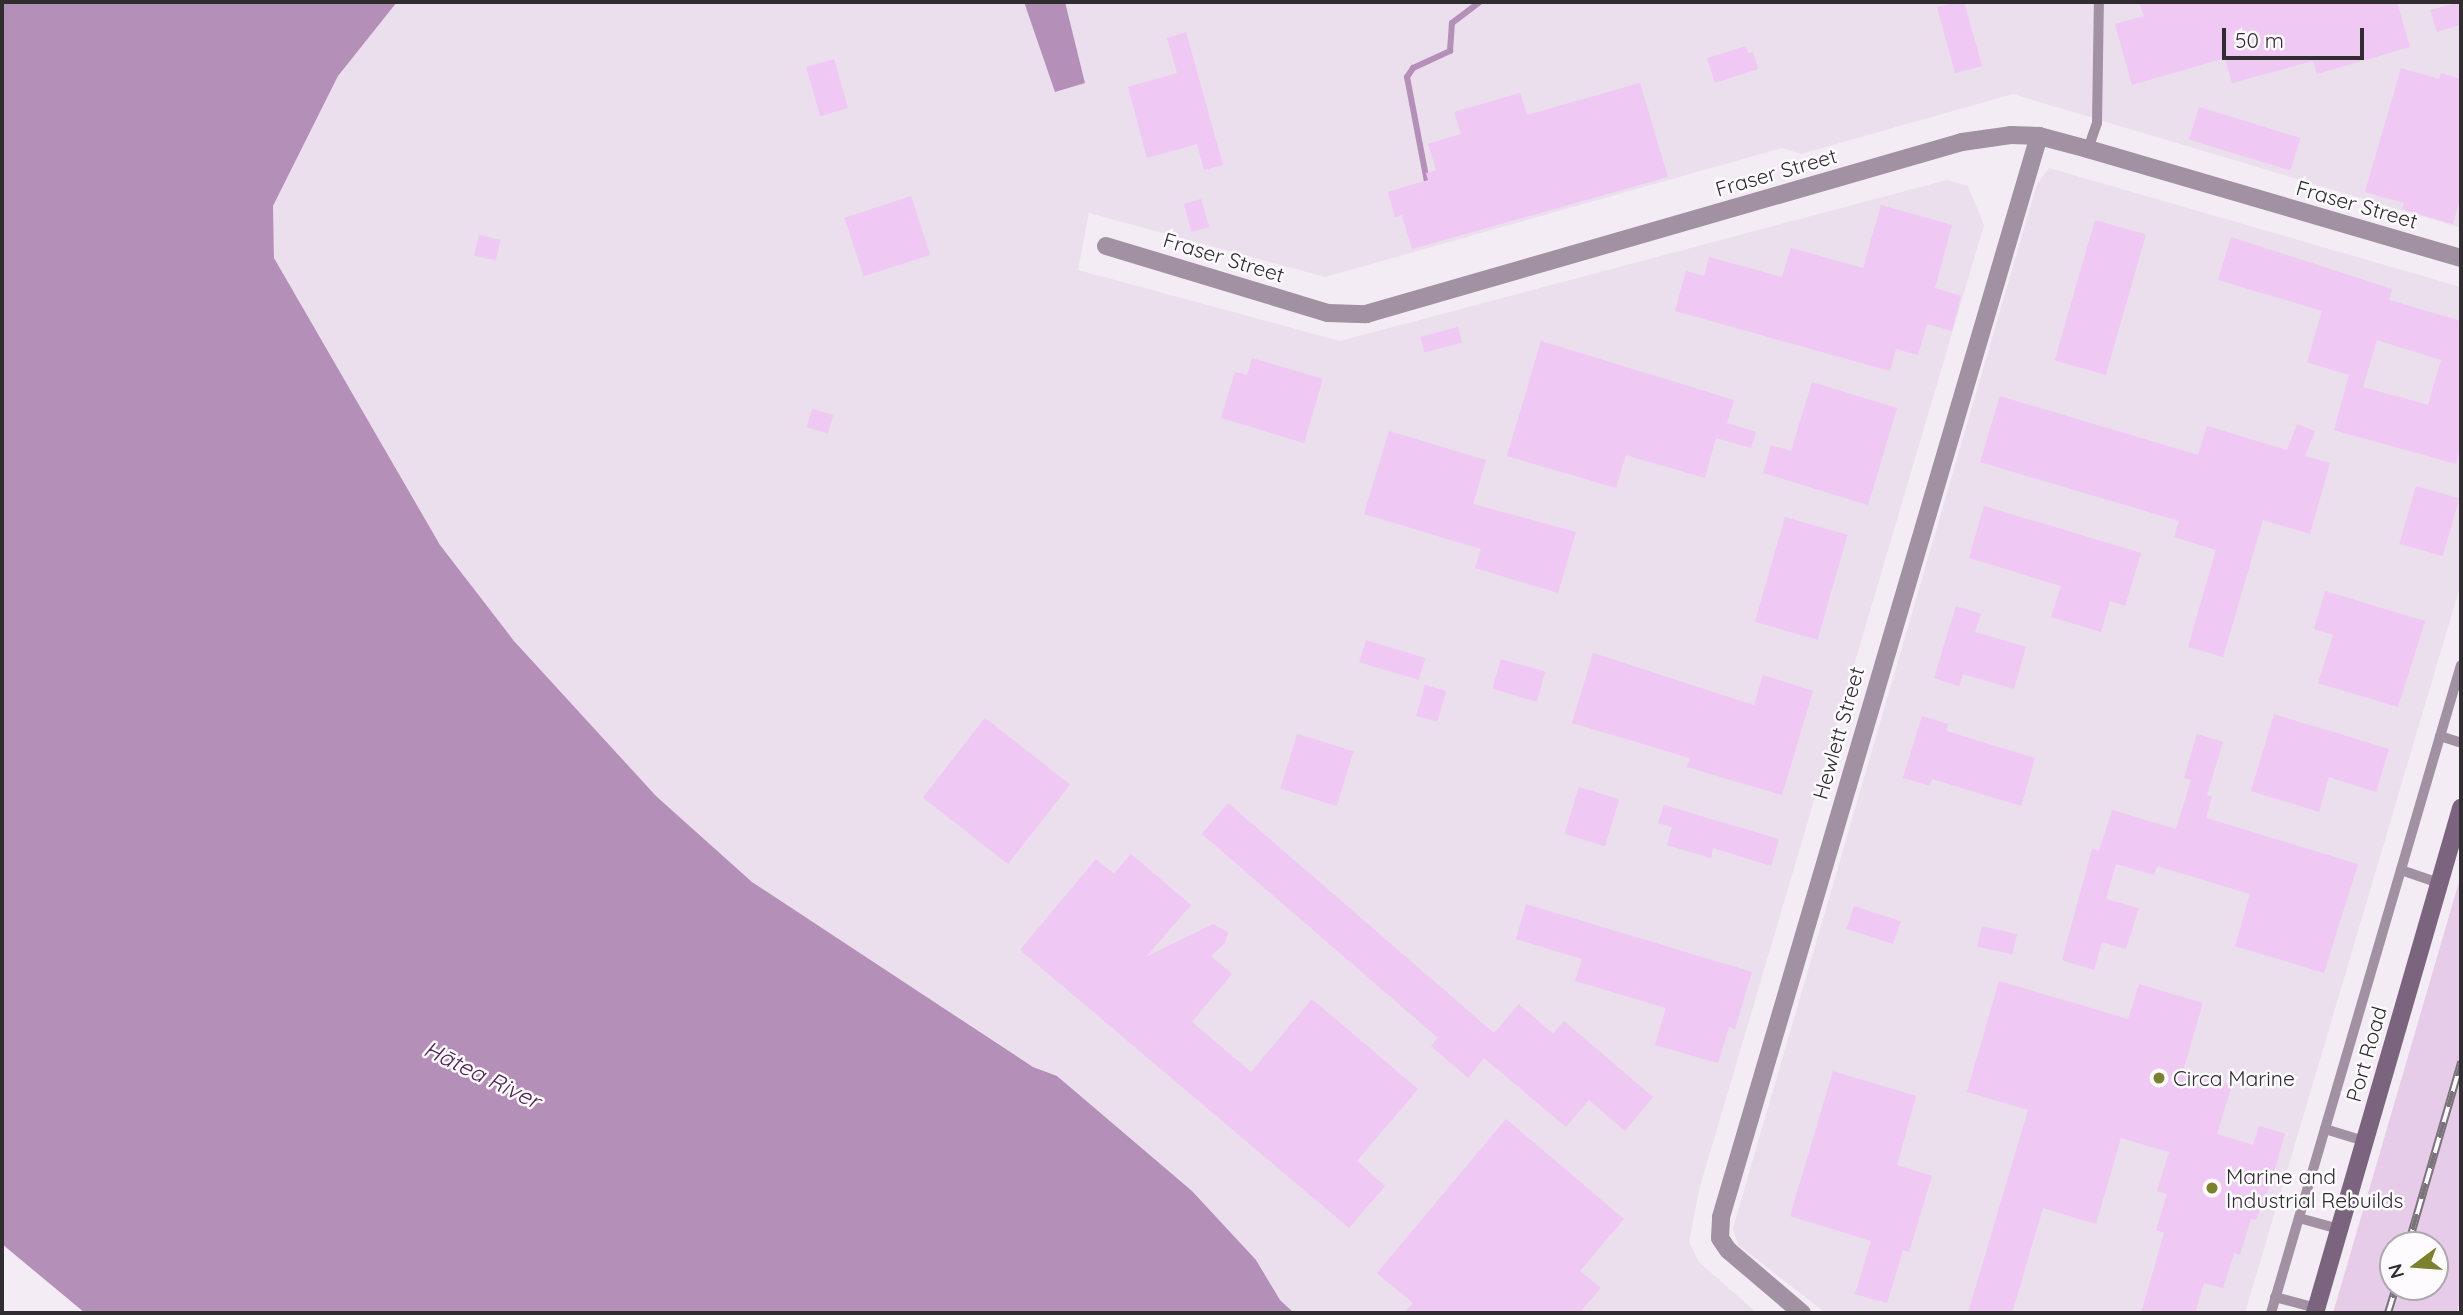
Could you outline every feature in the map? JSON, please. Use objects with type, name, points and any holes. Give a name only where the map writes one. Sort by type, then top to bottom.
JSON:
[{"type":"main road","name":"Port Road","points":[[2316,1311],[2461,808]]},
{"type":"street","name":"Fraser Street","points":[[1106,246],[1328,313],[1366,314],[1962,142],[2011,135],[2039,136],[2088,149],[2461,258]]},
{"type":"street","name":"Hewlett Street","points":[[1802,1313],[1728,1250],[1720,1238],[1721,1217],[2039,136]]},
{"type":"lane","points":[[2088,149],[2097,123],[2099,2]]},
{"type":"lane","points":[[2270,1313],[2461,666]]},
{"type":"lane","points":[[2441,736],[2461,743]]},
{"type":"lane","points":[[2401,870],[2439,883]]},
{"type":"lane","points":[[2325,1129],[2364,1141]]},
{"type":"lane","points":[[2298,1218],[2339,1229]]},
{"type":"lane","points":[[2275,1297],[2316,1311]]},
{"type":"shaded area","points":[[397,2],[1024,2],[1056,91],[1085,82],[1065,2],[2461,2],[2461,228],[2013,94],[1801,154],[1782,148],[1325,277],[1089,213],[1078,270],[1340,341],[1947,180],[1968,186],[1984,225],[1699,1190],[1689,1242],[1699,1262],[1757,1313],[1294,1313],[1280,1300],[1256,1260],[1057,1076],[1033,1067],[752,882],[656,796],[514,641],[440,545],[274,258],[273,206],[338,76]]},
{"type":"shaded area","points":[[2049,168],[2461,287],[2461,583],[2245,1313],[1826,1313],[1738,1245],[1733,1228],[2037,184]]},
{"type":"shaded area","points":[[2461,875],[2461,1295],[2457,1313],[2333,1313]]},
{"type":"water","name":"Hātea River","points":[[2,2],[397,2],[338,76],[273,206],[274,258],[440,545],[514,641],[656,796],[752,882],[1033,1067],[1057,1076],[1192,1191],[1256,1260],[1280,1300],[1294,1313],[85,1313],[2,1244]]},
{"type":"water","points":[[1024,2],[1065,2],[1085,83],[1055,92]]},
{"type":"building","points":[[1964,2],[1982,66],[1955,73],[1937,7]]},
{"type":"building","points":[[2139,2],[2397,2],[2410,47],[2317,74],[2313,61],[2232,83],[2225,58],[2132,85],[2115,24],[2144,16]]},
{"type":"building","points":[[2461,2],[2461,25],[2437,32],[2430,10]]},
{"type":"building","points":[[1186,32],[1223,165],[1204,170],[1197,144],[1147,158],[1128,87],[1177,73],[1167,38]]},
{"type":"building","points":[[1746,46],[1748,53],[1753,52],[1758,69],[1715,83],[1707,58]]},
{"type":"building","points":[[834,59],[848,108],[820,116],[806,67]]},
{"type":"building","points":[[2401,68],[2439,79],[2441,73],[2461,79],[2461,196],[2453,224],[2402,209],[2404,203],[2365,192]]},
{"type":"building","points":[[1640,83],[1668,177],[1412,249],[1402,215],[1395,217],[1388,192],[1428,180],[1426,173],[1436,170],[1428,144],[1461,134],[1454,112],[1520,93],[1527,115]]},
{"type":"building","points":[[2199,107],[2300,138],[2290,171],[2189,140]]},
{"type":"building","points":[[911,196],[930,255],[864,277],[844,218]]},
{"type":"building","points":[[1201,199],[1209,227],[1192,232],[1184,204]]},
{"type":"building","points":[[1881,205],[1952,225],[1935,288],[1961,296],[1952,331],[1927,324],[1918,355],[1896,349],[1890,371],[1675,311],[1686,271],[1704,276],[1709,257],[1782,277],[1791,248],[1863,268]]},
{"type":"building","points":[[2095,220],[2146,235],[2106,375],[2055,360]]},
{"type":"building","points":[[479,235],[500,240],[496,260],[474,255]]},
{"type":"building","points":[[2231,237],[2392,289],[2389,300],[2461,321],[2461,444],[2456,464],[2334,430],[2349,375],[2307,362],[2322,311],[2218,280]],"holes":[[[2377,340],[2441,360],[2428,405],[2363,387]]]},
{"type":"building","points":[[1458,327],[1462,342],[1424,353],[1420,337]]},
{"type":"building","points":[[1541,341],[1734,400],[1727,423],[1756,432],[1751,448],[1716,438],[1705,478],[1626,455],[1616,488],[1507,456]]},
{"type":"building","points":[[1252,358],[1323,379],[1304,443],[1221,418],[1235,372],[1247,375]]},
{"type":"building","points":[[1812,382],[1897,408],[1868,505],[1763,473],[1771,445],[1791,451]]},
{"type":"building","points":[[2000,396],[2198,455],[2207,426],[2287,450],[2297,424],[2315,431],[2305,456],[2330,463],[2310,534],[2263,520],[2223,657],[2188,647],[2216,550],[2174,537],[2179,521],[1980,462]]},
{"type":"building","points":[[812,409],[833,415],[828,433],[807,427]]},
{"type":"building","points":[[1389,431],[1486,460],[1473,504],[1576,532],[1558,593],[1475,568],[1481,549],[1364,514]]},
{"type":"building","points":[[2416,486],[2459,498],[2443,556],[2399,544]]},
{"type":"building","points":[[1984,506],[2141,553],[2125,606],[2110,601],[2101,632],[2051,617],[2061,586],[1969,558]]},
{"type":"building","points":[[1785,517],[1847,535],[1817,640],[1755,622]]},
{"type":"building","points":[[2325,591],[2425,621],[2398,707],[2318,683],[2333,635],[2314,629]]},
{"type":"building","points":[[1956,606],[1981,614],[1975,632],[2026,647],[2014,689],[1963,674],[1959,686],[1934,678]]},
{"type":"building","points":[[1366,640],[1425,658],[1419,680],[1359,662]]},
{"type":"building","points":[[1593,653],[1754,705],[1763,675],[1813,691],[1782,795],[1687,767],[1690,758],[1572,723]]},
{"type":"building","points":[[1501,659],[1545,672],[1537,701],[1492,689]]},
{"type":"building","points":[[1425,685],[1446,691],[1437,722],[1416,716]]},
{"type":"building","points":[[2274,714],[2389,749],[2376,792],[2329,777],[2319,812],[2251,791]]},
{"type":"building","points":[[1922,716],[1948,724],[1946,731],[2035,758],[2021,806],[1932,779],[1930,786],[1903,778]]},
{"type":"building","points":[[985,718],[1070,784],[1008,864],[923,798]]},
{"type":"building","points":[[1297,734],[1353,751],[1337,806],[1280,789]]},
{"type":"building","points":[[2197,734],[2223,742],[2207,795],[2212,796],[2206,818],[2358,864],[2324,973],[2235,946],[2250,894],[2157,866],[2154,875],[2116,864],[2106,899],[2139,908],[2126,949],[2102,942],[2094,970],[2062,960],[2092,849],[2099,851],[2112,810],[2176,829],[2191,780],[2184,778]]},
{"type":"building","points":[[1579,787],[1619,799],[1605,846],[1565,834]]},
{"type":"building","points":[[1228,803],[1494,1033],[1519,1004],[1553,1034],[1564,1021],[1653,1097],[1625,1131],[1589,1100],[1566,1127],[1484,1058],[1468,1078],[1431,1046],[1438,1038],[1202,834]]},
{"type":"building","points":[[1664,805],[1779,839],[1771,866],[1713,848],[1711,858],[1667,845],[1672,827],[1658,823]]},
{"type":"building","points":[[1131,854],[1191,905],[1146,957],[1213,924],[1228,932],[1225,943],[1211,956],[1232,974],[1192,1022],[1251,1072],[1312,999],[1418,1089],[1357,1161],[1385,1186],[1349,1228],[1020,950],[1096,859],[1114,874]]},
{"type":"building","points":[[1526,904],[1752,972],[1735,1029],[1729,1027],[1718,1063],[1655,1045],[1666,1008],[1575,981],[1582,959],[1516,939]]},
{"type":"building","points":[[1854,906],[1901,921],[1893,944],[1847,929]]},
{"type":"building","points":[[1982,926],[2017,934],[2012,955],[1977,946]]},
{"type":"building","points":[[1999,981],[2128,1019],[2139,984],[2203,1003],[2183,1071],[2232,1085],[2217,1134],[2253,1145],[2259,1126],[2285,1134],[2271,1183],[2256,1220],[2251,1219],[2240,1255],[2234,1253],[2223,1288],[2204,1283],[2195,1313],[2141,1313],[2164,1233],[2156,1230],[2167,1194],[2157,1191],[2169,1152],[2121,1138],[2096,1224],[2043,1208],[2012,1313],[1968,1313],[2028,1110],[1967,1092]]},
{"type":"building","points":[[1833,1071],[1916,1096],[1897,1165],[1932,1176],[1909,1252],[1903,1250],[1887,1303],[1855,1294],[1871,1241],[1790,1216]]},
{"type":"building","points":[[1506,1119],[1624,1219],[1580,1271],[1601,1288],[1579,1313],[1404,1313],[1413,1303],[1377,1273]]},
{"type":"waterway","points":[[1428,187],[1407,77],[1413,68],[1450,51],[1452,23],[1480,2]]},
{"type":"railway","points":[[2412,1231],[2461,1062]]},
{"type":"railway","points":[[2388,1313],[2392,1301]]},
{"type":"place","name":"Circa Marine","points":[[2159,1078]]},
{"type":"place","name":"Marine and Industrial Rebuilds","points":[[2212,1188]]}]
